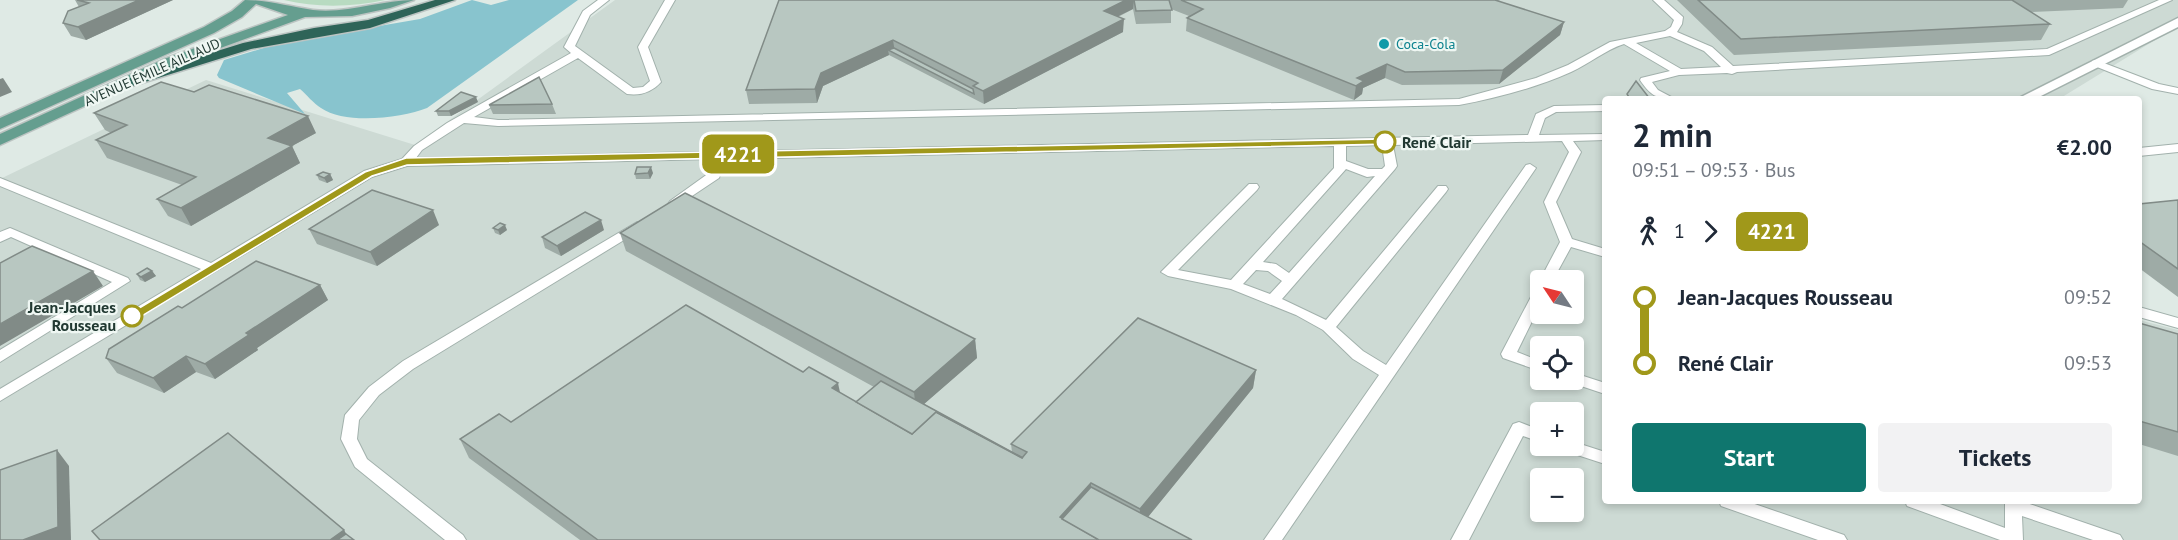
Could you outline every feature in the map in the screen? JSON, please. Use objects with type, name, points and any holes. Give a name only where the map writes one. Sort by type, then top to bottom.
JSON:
[{"type":"highway","points":[[113,88],[248,46],[314,32],[370,24],[449,0]]},
{"type":"main road","points":[[255,0],[274,7],[307,12],[363,9],[408,0]]},
{"type":"main road","name":"AVENUE ÉMILE AILLAUD","points":[[0,124],[209,30],[237,14],[255,0]]},
{"type":"main road","name":"AVENUE ÉMILE AILLAUD","points":[[0,140],[223,41],[307,12]]},
{"type":"street","points":[[2030,96],[2178,22]]},
{"type":"lane","points":[[604,0],[585,13],[569,47],[631,92],[646,90],[656,82],[643,47],[670,0]]},
{"type":"lane","points":[[462,119],[498,123],[1459,102],[1506,93],[1567,70],[1596,51],[1670,33],[1677,27],[1679,19],[1658,0]]},
{"type":"lane","points":[[1663,96],[1654,92],[1645,80],[1679,72],[2049,52],[2167,0]]},
{"type":"lane","points":[[1670,33],[1708,49],[1732,70]]},
{"type":"lane","points":[[1626,42],[1679,72]]},
{"type":"lane","points":[[406,162],[418,148],[462,119],[578,54]]},
{"type":"lane","points":[[2096,63],[2156,87],[2178,91]]},
{"type":"lane","points":[[1532,139],[1540,116],[1554,109],[1602,108]]},
{"type":"lane","points":[[0,396],[368,174],[406,162],[1602,137]]},
{"type":"lane","points":[[1565,138],[1575,152],[1550,202],[1568,242],[1602,252]]},
{"type":"lane","points":[[1273,300],[1391,166],[1387,142]]},
{"type":"lane","points":[[1234,285],[1340,169],[1341,143]]},
{"type":"lane","points":[[2142,152],[2178,148]]},
{"type":"lane","points":[[458,540],[361,463],[349,439],[351,419],[374,391],[408,365],[694,192],[715,175],[721,155]]},
{"type":"lane","points":[[1341,163],[1367,173],[1385,172]]},
{"type":"lane","points":[[1273,540],[1530,168]]},
{"type":"lane","points":[[0,182],[211,268]]},
{"type":"lane","points":[[1254,187],[1168,273],[1234,285],[1273,300],[1328,327],[1358,355],[1388,373]]},
{"type":"lane","points":[[1328,327],[1442,189]]},
{"type":"lane","points":[[0,357],[123,281],[3,233]]},
{"type":"lane","points":[[1553,270],[1568,242]]},
{"type":"lane","points":[[1252,265],[1271,267],[1291,280]]},
{"type":"lane","points":[[1530,312],[1508,354],[1530,362]]},
{"type":"lane","points":[[2142,313],[2178,323]]},
{"type":"lane","points":[[1584,382],[1602,388]]},
{"type":"lane","points":[[1460,540],[1519,428],[1530,432]]},
{"type":"lane","points":[[1584,451],[1602,457]]},
{"type":"lane","points":[[1734,504],[1802,534],[1838,540]]},
{"type":"lane","points":[[1921,504],[2014,539],[2013,504]]},
{"type":"lane","points":[[2016,504],[2114,540]]},
{"type":"shaded area","points":[[615,0],[2178,0],[2178,26],[2064,96],[1602,96],[1602,504],[2142,504],[2142,321],[2178,330],[2178,540],[0,540],[0,179],[206,80],[415,145]]},
{"type":"green space","points":[[284,0],[385,0],[334,6]]},
{"type":"water","points":[[472,0],[491,5],[509,0],[578,0],[427,108],[403,115],[374,118],[344,117],[321,108],[300,89],[287,93],[305,114],[219,78],[217,75],[224,60],[280,43],[420,19]]},
{"type":"building","points":[[77,0],[139,0],[78,27],[63,23],[68,11],[89,3]]},
{"type":"building","points":[[779,0],[1126,0],[1104,11],[1124,19],[983,91],[973,86],[978,83],[893,40],[821,73],[815,89],[746,90]]},
{"type":"building","points":[[1134,0],[1169,0],[1172,10],[1136,11]]},
{"type":"building","points":[[1181,0],[1495,0],[1564,22],[1503,70],[1405,72],[1387,64],[1357,78],[1364,81],[1356,86],[1187,18],[1203,9]]},
{"type":"building","points":[[1698,0],[2012,0],[2050,24],[1741,39]]},
{"type":"building","points":[[894,48],[973,89],[974,94],[888,50]]},
{"type":"building","points":[[539,77],[552,104],[489,105]]},
{"type":"building","points":[[1636,81],[1648,96],[1628,96],[1627,94]]},
{"type":"building","points":[[161,82],[194,92],[209,85],[308,116],[268,138],[292,146],[181,208],[157,199],[196,177],[96,140],[127,125],[94,113]]},
{"type":"building","points":[[461,92],[476,97],[449,111],[436,111]]},
{"type":"building","points":[[637,167],[651,167],[648,173],[635,174]]},
{"type":"building","points":[[323,172],[330,174],[324,178],[317,175]]},
{"type":"building","points":[[372,190],[433,210],[370,252],[309,229]]},
{"type":"building","points":[[685,193],[975,339],[914,392],[620,233]]},
{"type":"building","points":[[2178,200],[2178,269],[2142,243],[2142,204]]},
{"type":"building","points":[[585,212],[601,220],[557,246],[542,237]]},
{"type":"building","points":[[500,223],[505,225],[498,230],[493,228]]},
{"type":"building","points":[[32,246],[93,271],[0,324],[0,263]]},
{"type":"building","points":[[256,261],[320,285],[246,333],[249,335],[205,364],[186,356],[153,378],[106,358],[109,349],[178,306],[182,308]]},
{"type":"building","points":[[147,268],[152,271],[141,277],[137,274]]},
{"type":"building","points":[[686,305],[803,372],[809,367],[838,383],[832,388],[912,434],[936,412],[1022,458],[1027,452],[1011,444],[1138,318],[1256,370],[1140,509],[1091,483],[1060,517],[1099,540],[598,540],[460,439],[499,414],[511,422]]},
{"type":"building","points":[[2142,324],[2178,334],[2178,432],[2142,422]]},
{"type":"building","points":[[881,381],[1023,458],[936,412],[912,434],[856,402]]},
{"type":"building","points":[[228,433],[344,530],[330,540],[100,540],[92,531]]},
{"type":"building","points":[[57,450],[58,527],[23,540],[0,540],[0,470]]},
{"type":"building","points":[[1091,487],[1192,540],[1099,540],[1062,519]]},
{"type":"building","points":[[346,534],[354,540],[337,540]]},
{"type":"bus line","name":"4221","points":[[132,316],[368,174],[406,162],[1385,142]]},
{"type":"place","name":"Coca-Cola","points":[[1384,44]]},
{"type":"place","name":"René Clair","points":[[1385,142]]},
{"type":"place","name":"Jean-Jacques Rousseau","points":[[132,316]]}]
